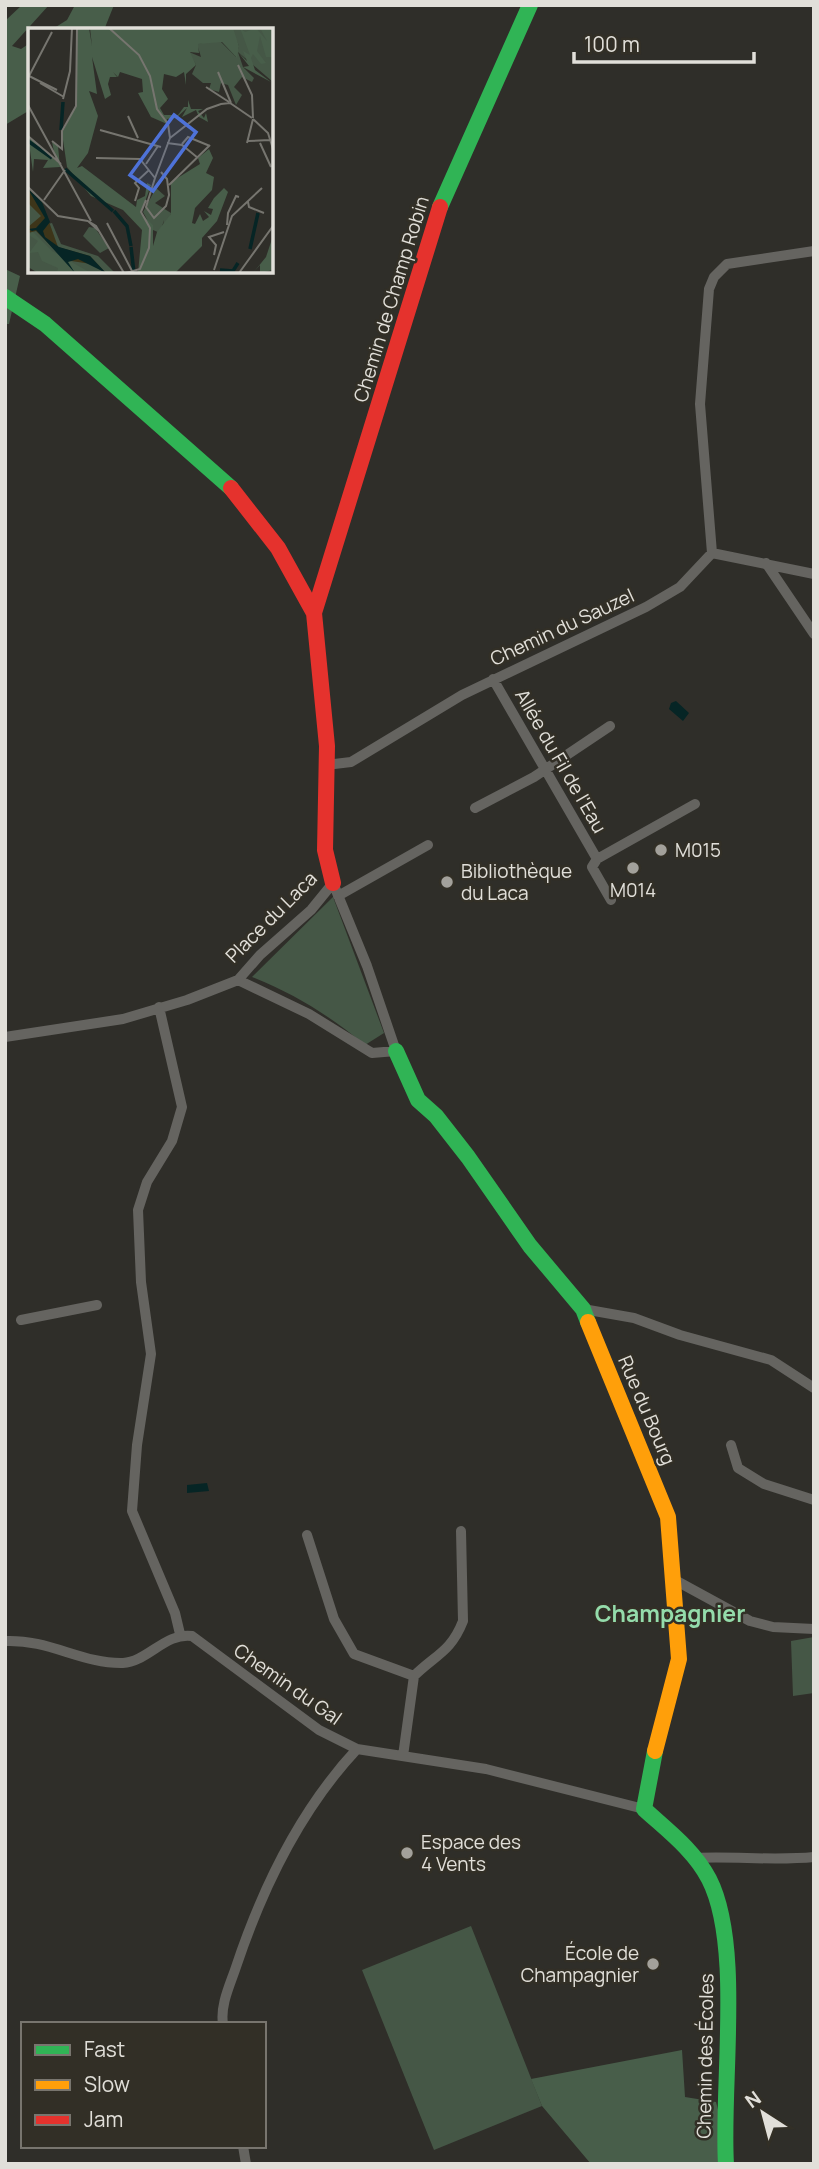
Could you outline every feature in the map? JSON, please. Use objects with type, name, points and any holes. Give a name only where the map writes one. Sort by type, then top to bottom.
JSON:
[{"type":"street","name":"Chemin de Champ Robin","points":[[314,613],[441,205],[530,5]]},
{"type":"street","points":[[814,251],[727,264],[714,277],[709,289],[700,404],[712,553],[814,574]]},
{"type":"street","points":[[5,297],[55,333],[186,445],[242,498],[278,548],[314,613],[323,689],[326,850],[336,890],[428,845]]},
{"type":"street","name":"Chemin du Sauzel","points":[[326,765],[351,762],[462,695],[646,607],[680,587],[712,553]]},
{"type":"street","points":[[766,563],[814,634]]},
{"type":"street","name":"Allée du Fil de l'Eau","points":[[493,679],[547,768],[597,859]]},
{"type":"street","points":[[475,808],[547,768],[610,726]]},
{"type":"street","name":"Allée du Fil de l'Eau","points":[[611,900],[592,867],[597,859],[695,804]]},
{"type":"street","name":"Place du Laca","points":[[396,1051],[372,1053],[309,1014],[238,981],[260,955],[336,890],[367,966],[409,1085]]},
{"type":"street","points":[[5,1037],[123,1019],[238,981]]},
{"type":"street","points":[[5,1641],[43,1643],[97,1661],[126,1663],[180,1634],[175,1613],[132,1511],[137,1445],[151,1354],[141,1282],[138,1210],[147,1182],[172,1141],[182,1107],[159,1007]]},
{"type":"street","name":"Rue du Bourg","points":[[409,1085],[418,1100],[436,1116],[468,1157],[522,1235],[583,1309],[668,1517],[679,1659],[648,1778],[644,1809]]},
{"type":"street","points":[[22,1320],[97,1305]]},
{"type":"street","points":[[583,1309],[634,1318],[680,1335],[771,1360],[814,1388]]},
{"type":"street","points":[[731,1445],[738,1468],[764,1483],[814,1500]]},
{"type":"street","points":[[403,1756],[414,1676],[439,1658],[458,1634],[463,1621],[461,1531]]},
{"type":"street","points":[[307,1535],[334,1619],[355,1654],[414,1676]]},
{"type":"street","points":[[673,1579],[750,1621],[773,1627],[814,1629]]},
{"type":"street","name":"Chemin du Gal","points":[[180,1634],[191,1636],[319,1730],[357,1749],[486,1769],[644,1809]]},
{"type":"street","points":[[223,2022],[224,2003],[264,1894],[330,1778],[357,1749]]},
{"type":"street","name":"Chemin des Écoles","points":[[644,1809],[695,1858],[709,1879],[721,1921],[730,2006],[723,2130],[726,2164]]},
{"type":"street","points":[[695,1858],[743,1856],[789,1860],[814,1857]]},
{"type":"green space","points":[[22,5],[49,5],[12,46],[21,49],[28,44],[28,111],[5,125],[5,21]]},
{"type":"green space","points":[[75,5],[114,5],[105,28],[54,28],[67,20]]},
{"type":"green space","points":[[5,269],[20,276],[9,324],[5,324]]},
{"type":"green space","points":[[333,897],[384,1033],[365,1045],[312,1007],[252,977]]},
{"type":"green space","points":[[814,1637],[814,1693],[793,1696],[791,1641]]},
{"type":"green space","points":[[471,1926],[542,2106],[434,2150],[362,1970]]},
{"type":"green space","points":[[682,2050],[685,2097],[716,2102],[732,2164],[591,2164],[542,2106],[531,2079]]},
{"type":"water","points":[[676,701],[689,713],[683,721],[669,709],[671,703]]},
{"type":"water","points":[[207,1483],[209,1491],[187,1493],[187,1485]]},
{"type":"traffic: fast","points":[[440,207],[530,5]]},
{"type":"traffic: fast","points":[[5,297],[45,324],[231,488]]},
{"type":"traffic: fast","points":[[396,1051],[418,1100],[436,1116],[468,1157],[530,1246],[583,1309],[588,1322]]},
{"type":"traffic: fast","points":[[655,1751],[644,1809],[680,1841],[703,1869],[719,1907],[725,1941],[728,1978],[726,2164]]},
{"type":"traffic: slow","points":[[588,1322],[668,1517],[679,1659],[655,1751]]},
{"type":"traffic: jam","points":[[314,613],[440,207]]},
{"type":"traffic: jam","points":[[231,488],[278,548],[314,613],[327,746],[325,850],[333,883]]},
{"type":"place","name":"M015","points":[[661,850]]},
{"type":"place","name":"M014","points":[[633,868]]},
{"type":"place","name":"Bibliothèque du Laca","points":[[447,882]]},
{"type":"place","name":"Espace des 4 Vents","points":[[407,1853]]},
{"type":"place","name":"École de Champagnier","points":[[653,1964]]},
{"type":"district","name":"Champagnier","points":[[670,1614]]}]
